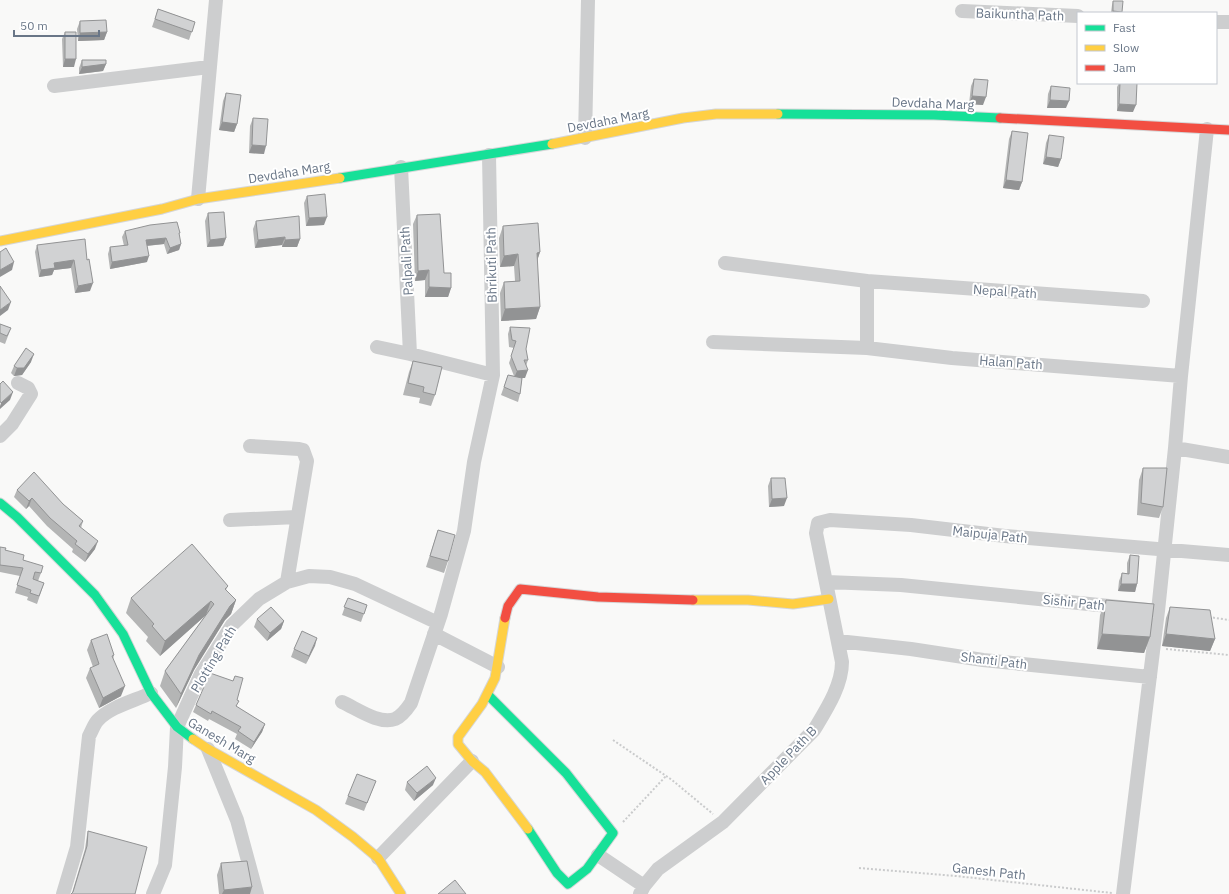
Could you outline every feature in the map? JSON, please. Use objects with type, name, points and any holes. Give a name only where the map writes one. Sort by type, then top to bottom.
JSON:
[{"type":"street","points":[[198,199],[216,0]]},
{"type":"street","points":[[585,138],[588,0]]},
{"type":"street","name":"Baikuntha Path","points":[[962,11],[1077,16]]},
{"type":"street","points":[[1217,22],[1229,22]]},
{"type":"street","points":[[54,86],[209,67]]},
{"type":"street","name":"Devdaha Marg","points":[[0,241],[162,209],[198,199],[401,167],[489,155],[585,138],[683,118],[716,114],[934,115],[1058,120],[1229,130]]},
{"type":"street","points":[[1123,894],[1158,611],[1181,376],[1208,129]]},
{"type":"street","name":"Bhrikuti Path","points":[[342,702],[375,717],[386,720],[395,719],[403,714],[411,703],[436,629],[464,531],[474,462],[493,375],[489,155]]},
{"type":"street","name":"Palpali Path","points":[[401,167],[410,354]]},
{"type":"street","name":"Nepal Path","points":[[725,263],[867,281],[1143,301]]},
{"type":"street","points":[[867,281],[867,348]]},
{"type":"street","name":"Halan Path","points":[[714,342],[867,348],[952,358],[1181,376]]},
{"type":"street","points":[[377,347],[493,375]]},
{"type":"street","points":[[0,436],[12,424],[31,394],[28,388],[18,383]]},
{"type":"street","points":[[0,417],[12,424]]},
{"type":"street","points":[[250,446],[303,450],[307,461],[287,582]]},
{"type":"street","points":[[1175,448],[1229,457]]},
{"type":"street","name":"Ganesh Marg","points":[[0,503],[17,517],[95,595],[123,634],[151,693],[177,727],[208,749],[316,810],[353,837],[378,858],[401,894]]},
{"type":"street","points":[[230,520],[297,517]]},
{"type":"street","name":"Maipuja Path","points":[[818,524],[830,520],[911,525],[1005,536],[1164,548],[1229,555]]},
{"type":"street","name":"Apple Path B","points":[[642,890],[658,869],[723,822],[814,730],[829,703],[842,672],[827,582],[816,533],[818,524]]},
{"type":"street","name":"Plotting Path","points":[[177,727],[201,674],[232,625],[259,599],[287,582],[309,576],[330,577],[355,584],[436,629],[498,667]]},
{"type":"street","name":"Sishir Path","points":[[827,582],[902,586],[1158,611]]},
{"type":"street","points":[[488,695],[566,772],[613,833],[598,855],[573,882],[568,884],[564,881],[486,772],[472,761],[458,744],[458,737],[488,695],[498,667],[502,633],[512,597],[520,589],[598,597],[748,600],[793,604],[829,599]]},
{"type":"street","name":"Shanti Path","points":[[838,641],[991,660],[1150,677]]},
{"type":"street","points":[[63,894],[76,847],[89,736],[97,720],[111,709],[131,703],[151,693]]},
{"type":"street","points":[[153,894],[165,865],[175,767],[177,727]]},
{"type":"street","points":[[208,749],[237,820],[257,894]]},
{"type":"street","points":[[378,858],[472,761]]},
{"type":"street","points":[[598,855],[642,890]]},
{"type":"path","points":[[1205,617],[1229,620]]},
{"type":"path","points":[[1153,647],[1229,655]]},
{"type":"path","points":[[612,740],[666,776],[723,822]]},
{"type":"path","points":[[613,833],[666,776]]},
{"type":"path","name":"Ganesh Path","points":[[859,868],[956,876],[1117,894]]},
{"type":"building","points":[[1113,1],[1123,1],[1122,12],[1113,11]]},
{"type":"building","points":[[158,9],[195,22],[192,32],[155,19]]},
{"type":"building","points":[[106,20],[107,32],[80,33],[80,21]]},
{"type":"building","points":[[65,32],[76,32],[76,59],[65,59]]},
{"type":"building","points":[[82,60],[106,60],[106,64],[82,67]]},
{"type":"building","points":[[974,79],[988,80],[986,97],[972,96]]},
{"type":"building","points":[[1120,84],[1137,84],[1136,105],[1119,104]]},
{"type":"building","points":[[1051,86],[1070,88],[1069,101],[1050,100]]},
{"type":"building","points":[[226,93],[241,95],[237,124],[222,122]]},
{"type":"building","points":[[253,118],[268,119],[266,146],[252,145]]},
{"type":"building","points":[[1012,131],[1028,133],[1022,182],[1006,180]]},
{"type":"building","points":[[1049,135],[1064,137],[1061,159],[1046,157]]},
{"type":"building","points":[[325,194],[327,217],[309,218],[307,196]]},
{"type":"building","points":[[224,212],[226,238],[210,240],[208,213]]},
{"type":"building","points":[[440,214],[444,273],[451,273],[451,288],[429,287],[429,270],[418,271],[417,215]]},
{"type":"building","points":[[299,216],[300,239],[285,240],[285,237],[258,240],[256,221]]},
{"type":"building","points":[[177,222],[181,244],[170,248],[166,238],[146,240],[149,256],[112,262],[110,247],[128,245],[125,231],[150,225]]},
{"type":"building","points":[[538,223],[540,252],[537,253],[540,307],[505,309],[504,282],[520,281],[518,254],[504,256],[503,226]]},
{"type":"building","points":[[85,239],[87,260],[89,259],[93,283],[78,286],[74,260],[54,263],[55,268],[41,270],[37,245]]},
{"type":"building","points":[[6,248],[14,262],[0,270],[0,252]]},
{"type":"building","points":[[0,286],[11,302],[0,310]]},
{"type":"building","points":[[0,324],[11,328],[7,336],[0,333]]},
{"type":"building","points":[[510,327],[530,328],[526,349],[528,360],[524,360],[528,370],[517,371],[511,356],[516,341],[512,340]]},
{"type":"building","points":[[26,348],[34,354],[24,368],[17,368],[14,366]]},
{"type":"building","points":[[413,361],[442,367],[435,395],[423,392],[424,387],[408,383]]},
{"type":"building","points":[[508,375],[522,378],[520,394],[504,387]]},
{"type":"building","points":[[3,381],[13,392],[1,403],[0,384]]},
{"type":"building","points":[[1143,468],[1167,468],[1163,507],[1141,503]]},
{"type":"building","points":[[34,472],[63,504],[83,521],[79,526],[98,541],[88,554],[75,544],[77,541],[50,518],[32,498],[29,501],[17,490]]},
{"type":"building","points":[[771,478],[785,478],[787,498],[772,499]]},
{"type":"building","points":[[438,530],[455,535],[448,561],[430,556]]},
{"type":"building","points":[[192,544],[228,586],[225,589],[236,600],[230,606],[199,655],[181,694],[165,671],[214,604],[211,601],[165,641],[152,626],[154,624],[131,598]]},
{"type":"building","points":[[0,547],[6,548],[5,550],[24,555],[23,560],[43,566],[41,573],[35,572],[33,579],[44,583],[39,596],[30,593],[31,590],[17,585],[23,568],[0,565]]},
{"type":"building","points":[[1130,555],[1139,556],[1137,584],[1121,584],[1122,573],[1129,574]]},
{"type":"building","points":[[348,598],[367,605],[364,614],[344,607]]},
{"type":"building","points":[[1106,600],[1154,604],[1150,637],[1102,634]]},
{"type":"building","points":[[271,607],[284,621],[270,633],[257,619]]},
{"type":"building","points":[[1170,607],[1210,610],[1215,639],[1166,634]]},
{"type":"building","points":[[302,631],[317,638],[309,656],[294,649]]},
{"type":"building","points":[[107,634],[114,655],[112,656],[125,686],[103,698],[90,668],[99,664],[91,640]]},
{"type":"building","points":[[210,673],[233,681],[235,676],[243,678],[237,700],[239,701],[236,706],[265,724],[254,742],[238,731],[241,727],[212,711],[211,714],[196,705]]},
{"type":"building","points":[[427,766],[436,778],[417,793],[407,782]]},
{"type":"building","points":[[357,774],[376,781],[367,803],[348,796]]},
{"type":"building","points":[[88,831],[147,847],[135,894],[71,894],[73,892],[87,846]]},
{"type":"building","points":[[247,861],[252,887],[224,890],[221,863]]},
{"type":"building","points":[[455,880],[466,894],[438,894]]},
{"type":"traffic: fast","points":[[778,114],[934,115],[1000,118]]},
{"type":"traffic: fast","points":[[340,178],[552,144]]},
{"type":"traffic: fast","points":[[0,503],[17,517],[95,595],[123,634],[151,693],[177,727],[193,739]]},
{"type":"traffic: fast","points":[[488,695],[566,773],[613,833],[587,869],[568,884],[557,873],[528,829]]},
{"type":"traffic: slow","points":[[552,144],[683,118],[716,114],[778,114]]},
{"type":"traffic: slow","points":[[0,241],[162,209],[198,199],[340,178]]},
{"type":"traffic: slow","points":[[693,600],[748,600],[793,604],[829,599]]},
{"type":"traffic: slow","points":[[505,618],[495,678],[482,704],[458,737],[458,744],[472,761],[485,772],[528,829]]},
{"type":"traffic: slow","points":[[193,739],[316,810],[353,837],[378,858],[401,894]]},
{"type":"traffic: jam","points":[[1000,118],[1229,130]]},
{"type":"traffic: jam","points":[[505,618],[508,606],[520,589],[598,597],[693,600]]}]
